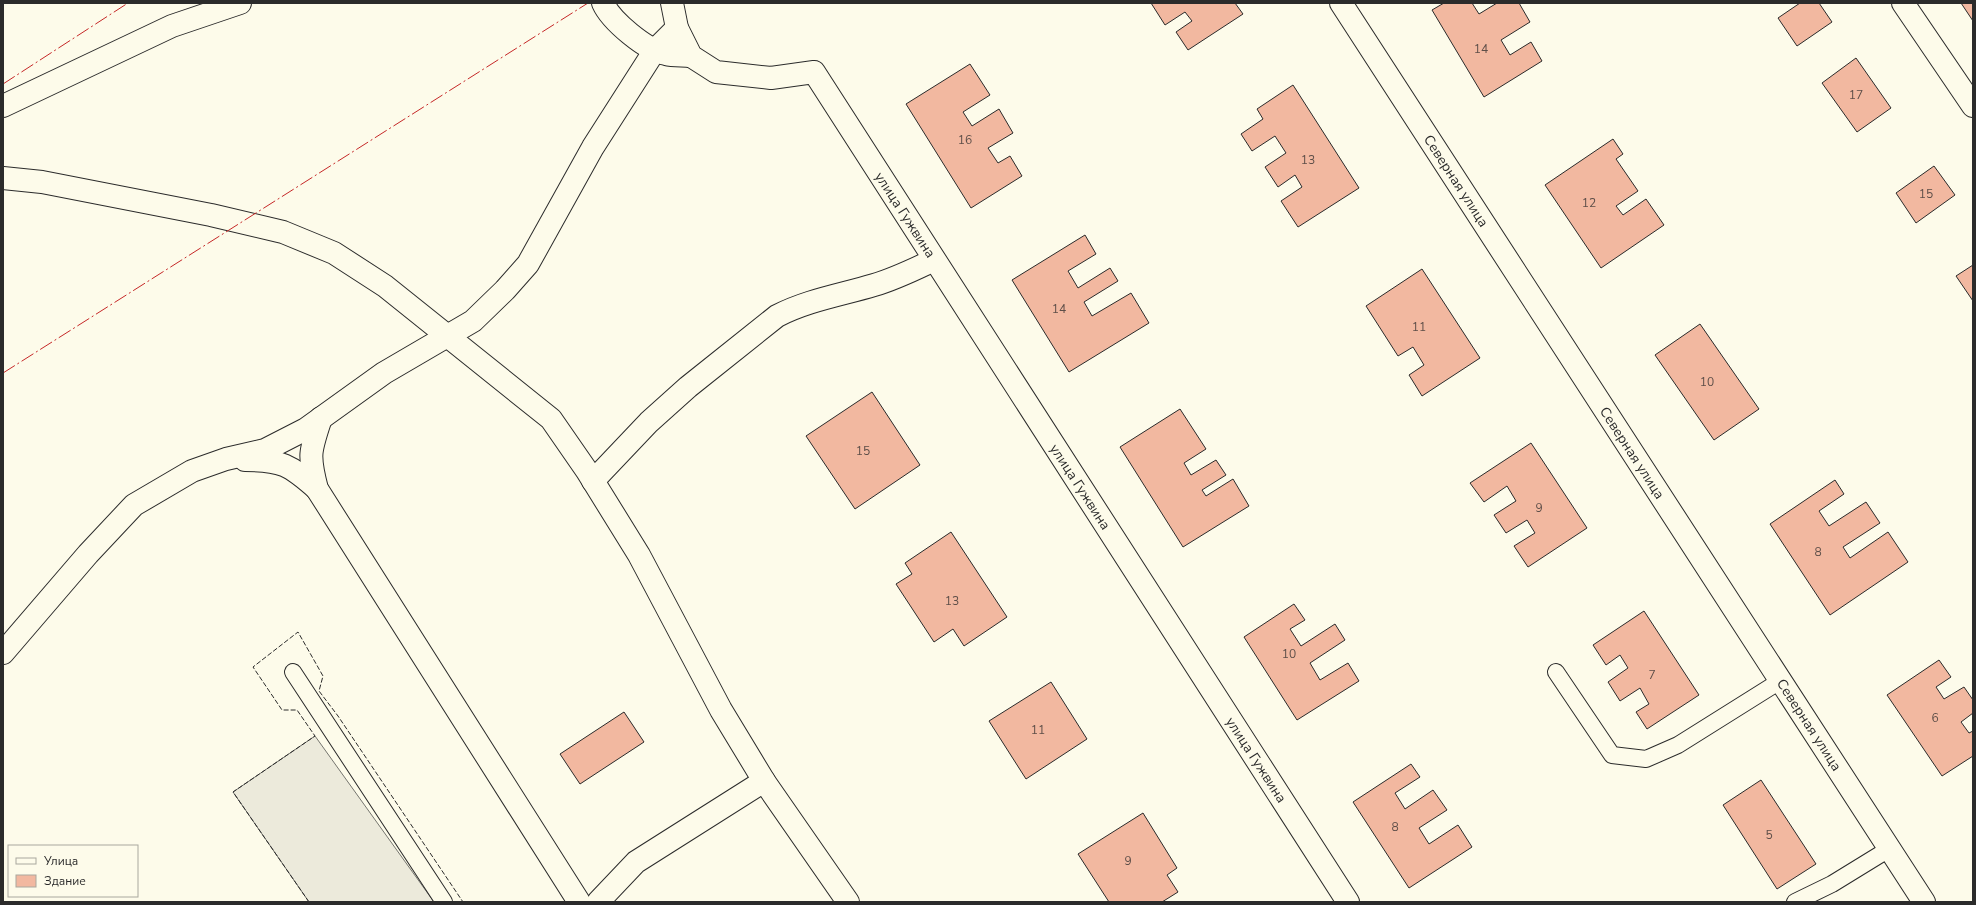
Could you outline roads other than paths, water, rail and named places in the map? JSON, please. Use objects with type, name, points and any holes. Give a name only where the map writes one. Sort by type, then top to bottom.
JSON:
[{"type":"street","points":[[3,106],[172,26],[240,3]]},
{"type":"street","points":[[672,3],[677,28],[691,56]]},
{"type":"street","name":"Северная улица","points":[[1342,3],[1924,902]]},
{"type":"street","points":[[1903,3],[1973,106]]},
{"type":"street","points":[[601,4],[618,24],[656,50],[665,54],[691,56]]},
{"type":"street","points":[[3,653],[88,554],[134,505],[192,471],[226,459],[265,450],[306,429],[384,373],[473,321],[505,290],[528,264],[593,147],[656,50],[677,28]]},
{"type":"street","name":"улица Гужвина","points":[[691,56],[716,72],[746,77],[770,78],[814,72],[1348,902]]},
{"type":"street","points":[[3,178],[42,182],[211,215],[283,232],[334,253],[385,286],[551,419],[594,481],[639,555],[721,710],[764,781],[848,902]]},
{"type":"street","points":[[594,481],[649,422],[688,387],[777,316],[825,297],[875,285],[934,260]]},
{"type":"street","points":[[321,418],[310,449],[311,466],[317,489],[579,902]]},
{"type":"street","points":[[226,459],[270,460],[286,466],[299,474],[317,489]]},
{"type":"street","points":[[598,902],[636,862],[764,781]]},
{"type":"lane","points":[[293,672],[444,902]]},
{"type":"lane","points":[[1556,672],[1612,756],[1646,759],[1678,745],[1780,681]]},
{"type":"lane","points":[[1795,902],[1832,884],[1889,849]]}]
